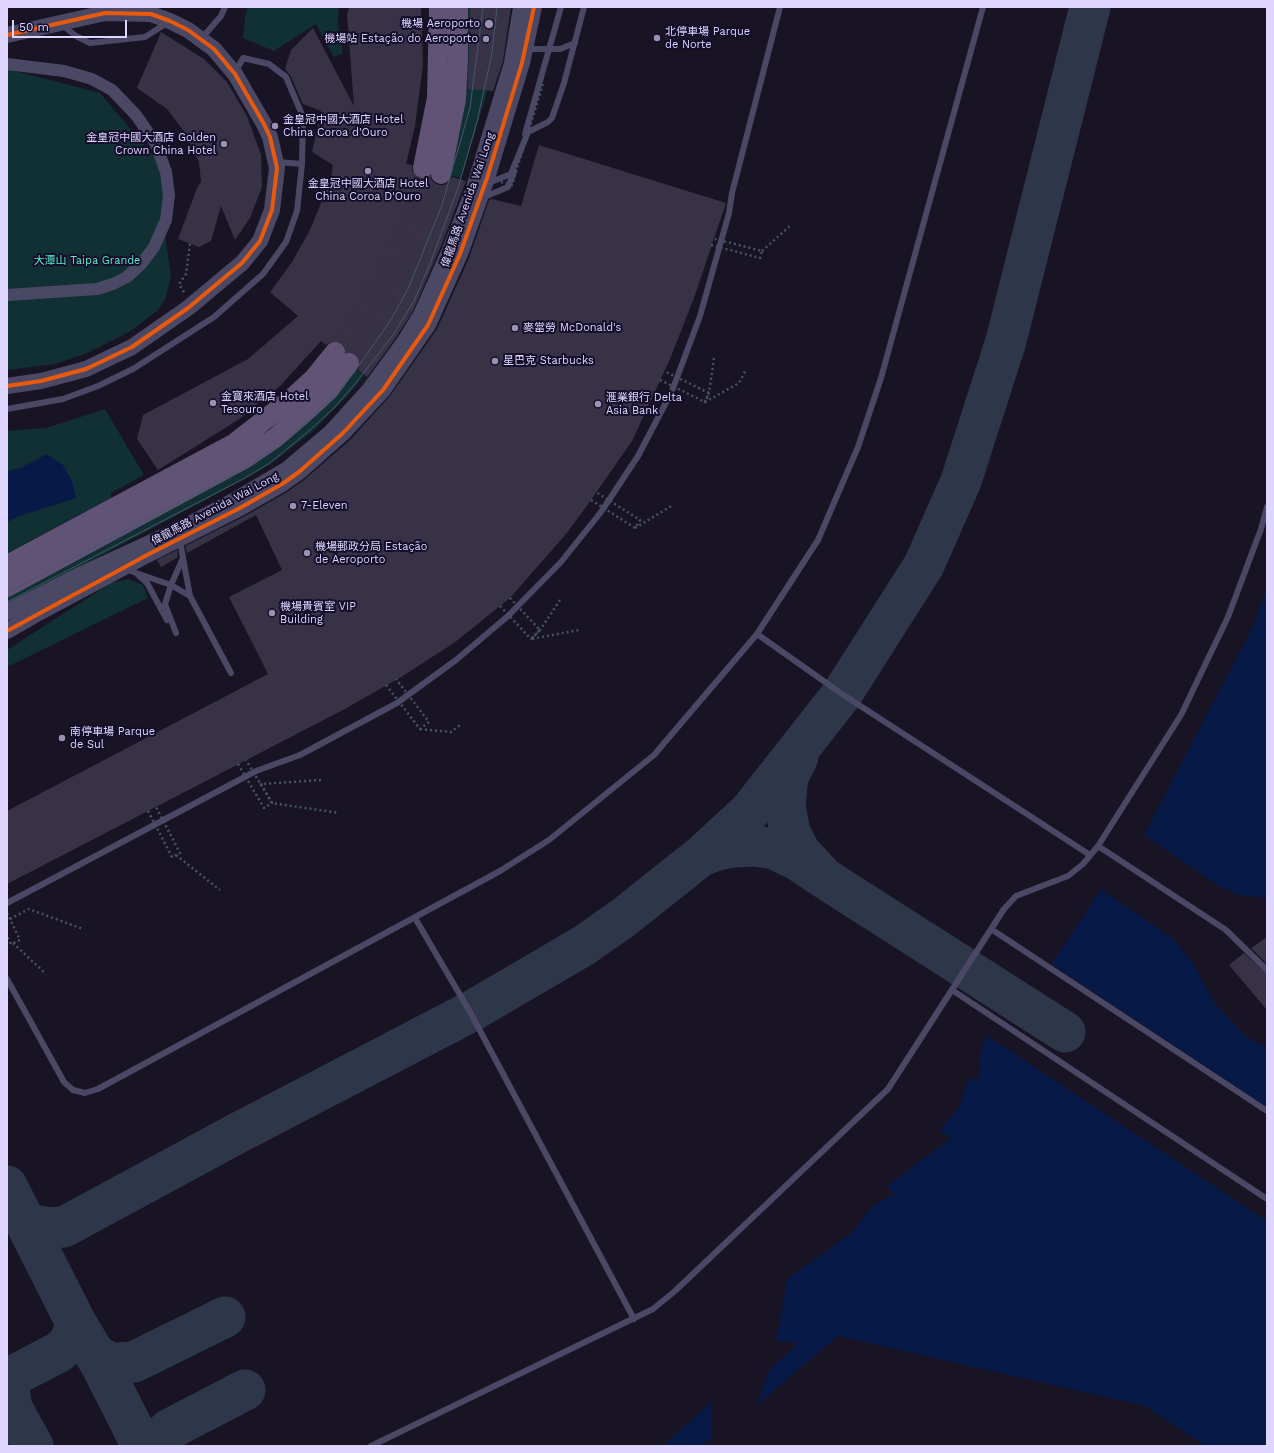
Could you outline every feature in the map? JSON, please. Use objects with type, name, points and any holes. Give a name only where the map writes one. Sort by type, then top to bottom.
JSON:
[{"type":"main road","points":[[439,7],[437,98],[432,171],[456,99],[458,7]]},
{"type":"main road","points":[[7,565],[235,443],[342,357],[328,391],[275,438],[244,459],[7,587]]},
{"type":"street","name":"偉龍馬路 Avenida Wai Long","points":[[7,612],[182,528],[237,499],[286,470],[331,432],[370,389],[405,341],[421,315],[450,250],[473,191],[514,55],[521,7]]},
{"type":"street","name":"偉龍馬路 Avenida Wai Long","points":[[7,631],[147,555],[240,508],[282,484],[299,472],[343,433],[383,390],[428,324],[460,254],[487,178],[522,63],[534,7]]},
{"type":"street","points":[[7,35],[105,13],[119,12],[151,14],[170,21],[201,39],[214,49],[234,74],[264,124],[277,162],[277,180],[272,210],[260,241],[242,263],[192,304],[132,347],[86,369],[61,377],[7,386]]},
{"type":"street","points":[[7,64],[64,71],[92,79],[112,90],[136,115],[156,144],[166,172],[169,195],[166,220],[154,247],[142,263],[127,277],[113,284],[97,289],[7,295]]},
{"type":"lane","points":[[201,39],[220,16],[225,7]]},
{"type":"lane","points":[[465,209],[476,201],[508,187],[524,138],[561,7]]},
{"type":"lane","points":[[524,138],[532,129],[548,122],[552,118],[575,43],[584,7]]},
{"type":"lane","points":[[7,903],[256,770],[300,755],[397,703],[456,660],[508,616],[561,562],[601,512],[638,456],[672,391],[700,316],[727,220],[732,193],[780,7]]},
{"type":"lane","points":[[7,979],[64,1082],[73,1090],[85,1093],[98,1089],[500,871],[549,840],[654,755],[757,634],[818,540],[858,447],[882,378],[983,7]]},
{"type":"lane","points":[[60,23],[76,36],[90,43],[145,37],[170,21]]},
{"type":"lane","points":[[514,55],[520,50],[531,48],[568,48],[575,43]]},
{"type":"lane","points":[[7,409],[63,399],[98,386],[133,369],[219,313],[263,274],[286,242],[297,211],[302,164],[303,117],[286,77],[269,64],[243,58],[234,74]]},
{"type":"lane","points":[[277,162],[302,164]]},
{"type":"lane","points":[[473,191],[508,176],[514,170]]},
{"type":"lane","points":[[371,1446],[653,1309],[675,1291],[888,1089],[1004,909],[1016,896],[1068,876],[1083,864],[1098,846],[1181,715],[1228,617],[1261,529],[1267,507]]},
{"type":"lane","points":[[182,528],[179,536],[190,596],[231,673]]},
{"type":"lane","points":[[136,573],[147,583],[176,633],[165,604],[171,584],[183,558]]},
{"type":"lane","points":[[101,566],[126,568],[136,573],[171,584],[190,596]]},
{"type":"lane","points":[[7,636],[33,616]]},
{"type":"lane","points":[[757,634],[842,694],[1090,855]]},
{"type":"lane","points":[[1098,846],[1226,930],[1267,970]]},
{"type":"lane","points":[[415,918],[470,1012],[634,1319]]},
{"type":"lane","points":[[992,929],[1267,1111]]},
{"type":"lane","points":[[952,990],[1267,1199]]},
{"type":"path","points":[[502,183],[512,186],[543,84]]},
{"type":"path","points":[[711,245],[760,258],[762,251],[790,226]]},
{"type":"path","points":[[715,239],[762,251]]},
{"type":"path","points":[[190,244],[186,274],[179,284],[192,304]]},
{"type":"path","points":[[705,402],[709,393],[714,358]]},
{"type":"path","points":[[705,402],[739,384],[746,370]]},
{"type":"path","points":[[664,371],[709,393]]},
{"type":"path","points":[[660,380],[705,402]]},
{"type":"path","points":[[596,492],[640,520],[635,528]]},
{"type":"path","points":[[591,500],[635,528]]},
{"type":"path","points":[[635,528],[673,505]]},
{"type":"path","points":[[510,598],[540,630]]},
{"type":"path","points":[[531,639],[540,630],[560,600]]},
{"type":"path","points":[[500,606],[531,639]]},
{"type":"path","points":[[531,639],[579,630]]},
{"type":"path","points":[[396,679],[429,722],[420,729]]},
{"type":"path","points":[[386,685],[420,729],[451,732],[460,725]]},
{"type":"path","points":[[246,760],[272,803]]},
{"type":"path","points":[[238,764],[264,808],[272,803],[339,813]]},
{"type":"path","points":[[261,784],[321,780]]},
{"type":"path","points":[[148,811],[172,857],[180,853],[156,807]]},
{"type":"path","points":[[176,855],[220,890]]},
{"type":"path","points":[[10,919],[29,909],[83,930]]},
{"type":"path","points":[[7,913],[20,940],[13,943]]},
{"type":"path","points":[[7,936],[11,944],[13,943],[46,974]]},
{"type":"green space","points":[[248,7],[339,7],[338,23],[343,53],[334,57],[316,24],[274,51],[243,38],[245,17]]},
{"type":"green space","points":[[468,7],[505,7],[497,60],[461,178],[448,175],[467,59]]},
{"type":"green space","name":"大潭山 Taipa Grande","points":[[7,69],[100,93],[163,167],[163,224],[171,275],[166,298],[157,311],[129,332],[87,353],[55,364],[7,370]]},
{"type":"green space","points":[[355,368],[364,376],[350,393],[312,432],[277,459],[252,475],[7,606],[7,591],[242,468]]},
{"type":"green space","points":[[105,409],[144,475],[111,493],[111,498],[7,553],[7,431],[46,428]]},
{"type":"green space","points":[[128,579],[143,585],[148,598],[7,667],[7,650],[111,583]]},
{"type":"water","points":[[47,454],[63,465],[72,481],[76,498],[17,517],[7,522],[7,471],[20,468]]},
{"type":"water","points":[[1267,587],[1267,898],[1238,895],[1219,886],[1144,835],[1253,626]]},
{"type":"water","points":[[1101,889],[1173,939],[1191,960],[1215,1004],[1245,1036],[1267,1048],[1267,1446],[1205,1446],[1145,1406],[838,1336],[757,1405],[769,1370],[799,1343],[776,1341],[787,1279],[852,1233],[872,1206],[894,1194],[887,1186],[951,1138],[940,1131],[960,1105],[968,1079],[980,1079],[979,1057],[987,1035],[1050,967]]},
{"type":"water","points":[[711,1402],[712,1439],[697,1446],[663,1446]]},
{"type":"pier","points":[[1050,963],[1267,1107],[1267,1221],[985,1034]]},
{"type":"building","points":[[349,7],[421,7],[423,65],[415,126],[406,164],[412,165],[412,171],[416,177],[421,179],[430,177],[433,182],[438,185],[445,185],[452,177],[466,181],[441,246],[413,311],[397,336],[363,383],[360,386],[367,377],[358,370],[360,364],[356,354],[346,352],[342,343],[337,341],[331,341],[326,345],[321,341],[281,385],[238,420],[158,470],[137,439],[143,415],[248,359],[298,316],[270,292],[292,262],[310,230],[331,178],[333,165],[312,152],[321,111],[303,104],[290,75],[285,69],[291,50],[313,28],[354,106],[347,15]]},
{"type":"building","name":"機場站 Estação do Aeroporto","points":[[470,7],[511,7],[503,61],[493,91],[468,89]]},
{"type":"building","name":"金皇冠中國大酒店 Golden Crown China Hotel","points":[[161,32],[204,59],[227,82],[247,116],[261,155],[262,187],[250,218],[235,240],[221,206],[211,241],[199,247],[178,239],[197,188],[201,182],[199,162],[186,134],[167,109],[137,88]]},
{"type":"building","points":[[539,145],[726,203],[694,298],[670,359],[632,441],[591,500],[566,534],[510,598],[454,643],[401,677],[343,710],[7,884],[7,811],[268,674],[229,597],[282,570],[256,515],[187,553],[185,546],[245,516],[287,492],[304,480],[350,440],[390,396],[437,329],[469,258],[489,200],[492,199],[521,206]]},
{"type":"building","points":[[177,550],[178,557],[161,567],[157,560]]},
{"type":"building","points":[[1267,937],[1267,964],[1251,948]]},
{"type":"building","points":[[1244,953],[1267,974],[1267,1010],[1229,965]]},
{"type":"taxiway","points":[[27,1224],[51,1228],[64,1227],[234,1135],[470,1012],[583,946],[623,918],[701,856],[750,811],[842,694],[924,565],[961,481],[1006,341],[1090,7]]},
{"type":"taxiway","points":[[701,856],[733,847],[755,846],[774,849],[797,860],[824,878],[800,852],[790,832],[785,806],[788,777],[798,757]]},
{"type":"taxiway","points":[[824,878],[1065,1032]]},
{"type":"taxiway","points":[[7,1186],[75,1321],[101,1365],[142,1446]]},
{"type":"taxiway","points":[[95,1354],[108,1362],[134,1362],[225,1317]]},
{"type":"taxiway","points":[[7,1379],[59,1352],[68,1344],[74,1331],[75,1321]]},
{"type":"taxiway","points":[[7,1377],[12,1377],[9,1390],[12,1408],[33,1446]]},
{"type":"taxiway","points":[[156,1446],[168,1430],[245,1390]]},
{"type":"tunnel","points":[[335,352],[371,297],[399,245],[413,207],[423,168]]},
{"type":"tunnel","points":[[349,363],[381,318],[415,254],[431,213],[441,174]]},
{"type":"tram line","points":[[7,593],[239,471],[275,448],[297,430],[328,402],[355,371],[390,321],[408,289],[442,205],[470,108],[483,7]]},
{"type":"tram line","points":[[7,602],[245,478],[270,463],[335,407],[354,385],[393,335],[414,301],[430,264],[458,188],[477,122],[492,53],[497,7]]},
{"type":"cycle path","points":[[7,631],[147,555],[240,508],[282,484],[299,472],[343,433],[383,390],[428,325],[460,254],[487,178],[522,63],[534,7]]},
{"type":"cycle path","points":[[7,35],[105,13],[151,14],[170,21],[188,30],[214,49],[235,74],[270,137],[277,168],[272,210],[260,241],[242,263],[188,308],[132,347],[86,369],[41,381],[7,386]]},
{"type":"place","name":"機場 Aeroporto","points":[[489,24]]},
{"type":"place","name":"北停車場 Parque de Norte","points":[[657,38]]},
{"type":"place","name":"機場站 Estação do Aeroporto","points":[[486,39]]},
{"type":"place","name":"金皇冠中國大酒店 Hotel China Coroa d'Ouro","points":[[275,126]]},
{"type":"place","name":"金皇冠中國大酒店 Golden Crown China Hotel","points":[[224,144]]},
{"type":"place","name":"金皇冠中國大酒店 Hotel China Coroa D'Ouro","points":[[368,171]]},
{"type":"place","name":"麥當勞 McDonald's","points":[[515,328]]},
{"type":"place","name":"星巴克 Starbucks","points":[[495,361]]},
{"type":"place","name":"金寶來酒店 Hotel Tesouro","points":[[213,403]]},
{"type":"place","name":"滙業銀行 Delta Asia Bank","points":[[598,404]]},
{"type":"place","name":"7-Eleven","points":[[293,506]]},
{"type":"place","name":"機場郵政分局 Estação de Aeroporto","points":[[307,553]]},
{"type":"place","name":"機場貴賓室 VIP Building","points":[[272,613]]},
{"type":"place","name":"南停車場 Parque de Sul","points":[[62,738]]}]
